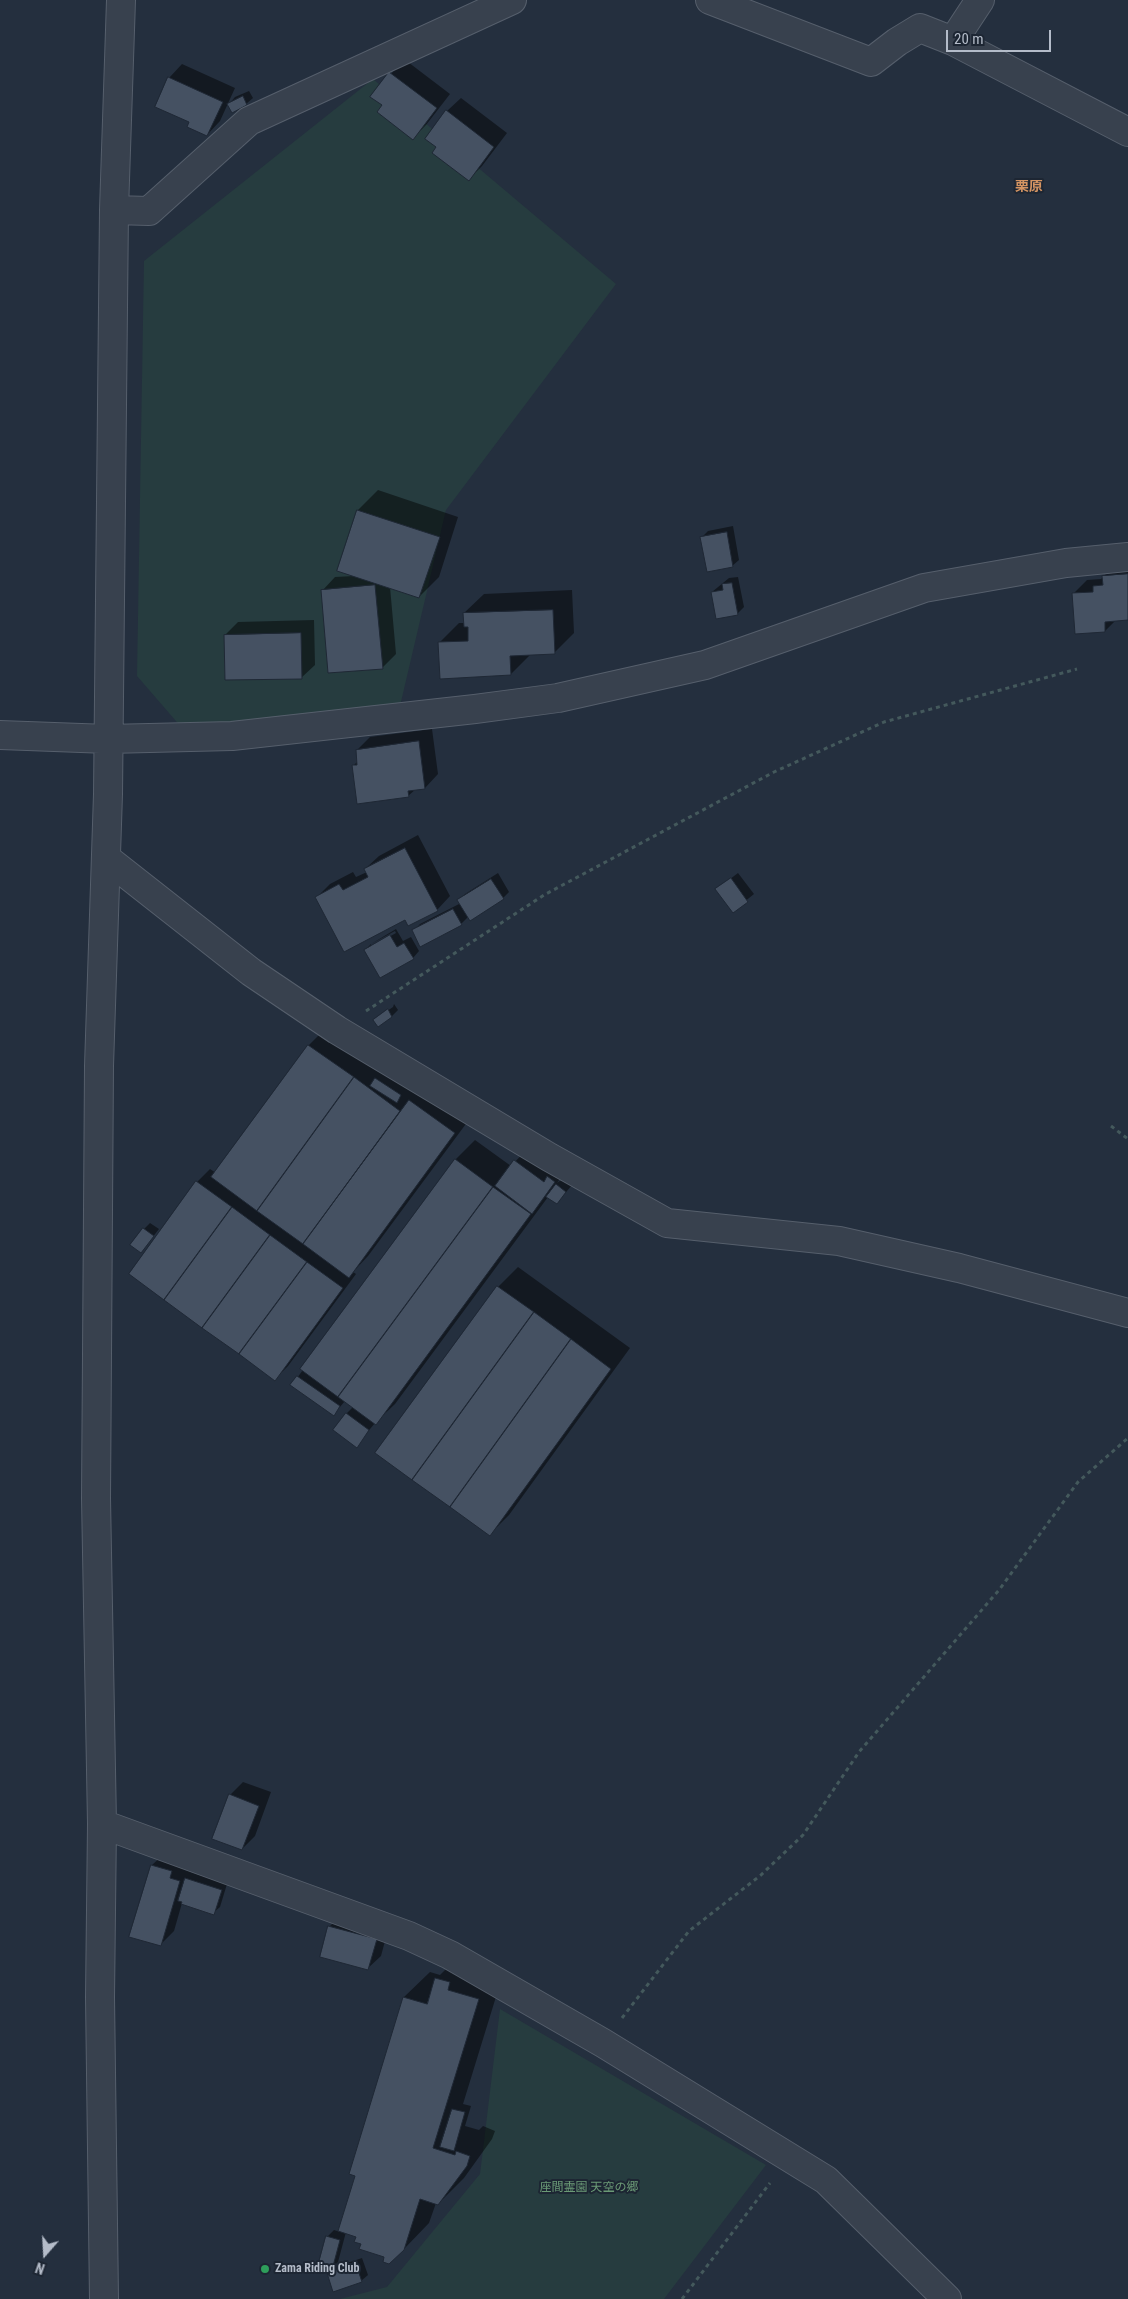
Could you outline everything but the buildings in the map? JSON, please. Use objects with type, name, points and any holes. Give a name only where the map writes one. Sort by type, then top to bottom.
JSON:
[{"type":"street","points":[[104,2299],[100,1997],[102,1824],[96,1488],[99,1066],[106,858],[114,210],[121,0]]},
{"type":"street","points":[[114,210],[149,211],[249,121],[512,0]]},
{"type":"street","points":[[710,0],[871,62],[897,42],[920,28],[953,41],[1128,132]]},
{"type":"street","points":[[953,41],[980,0]]},
{"type":"street","points":[[0,735],[108,739],[232,736],[558,698],[705,665],[924,588],[1066,563],[1128,557]]},
{"type":"street","points":[[106,858],[251,972],[337,1030],[549,1157],[666,1223],[839,1242],[960,1268],[1128,1313]]},
{"type":"street","points":[[102,1824],[409,1936],[450,1955],[603,2043],[826,2180],[947,2299]]},
{"type":"path","points":[[337,1030],[544,894],[774,772],[884,722],[1078,669]]},
{"type":"path","points":[[1111,1126],[1128,1139]]},
{"type":"path","points":[[603,2043],[689,1931],[762,1875],[803,1835],[859,1752],[999,1590],[1078,1482],[1128,1438]]},
{"type":"path","points":[[682,2299],[790,2157]]},
{"type":"green space","points":[[373,79],[616,284],[446,510],[400,706],[182,728],[137,676],[144,261]]},
{"type":"green space","name":"座間霊園 天空の郷","points":[[500,2009],[766,2165],[664,2299],[340,2299],[387,2287],[480,2174]]},
{"type":"place","name":"Zama Riding Club","points":[[265,2269]]},
{"type":"district","name":"栗原","points":[[1029,187]]}]
